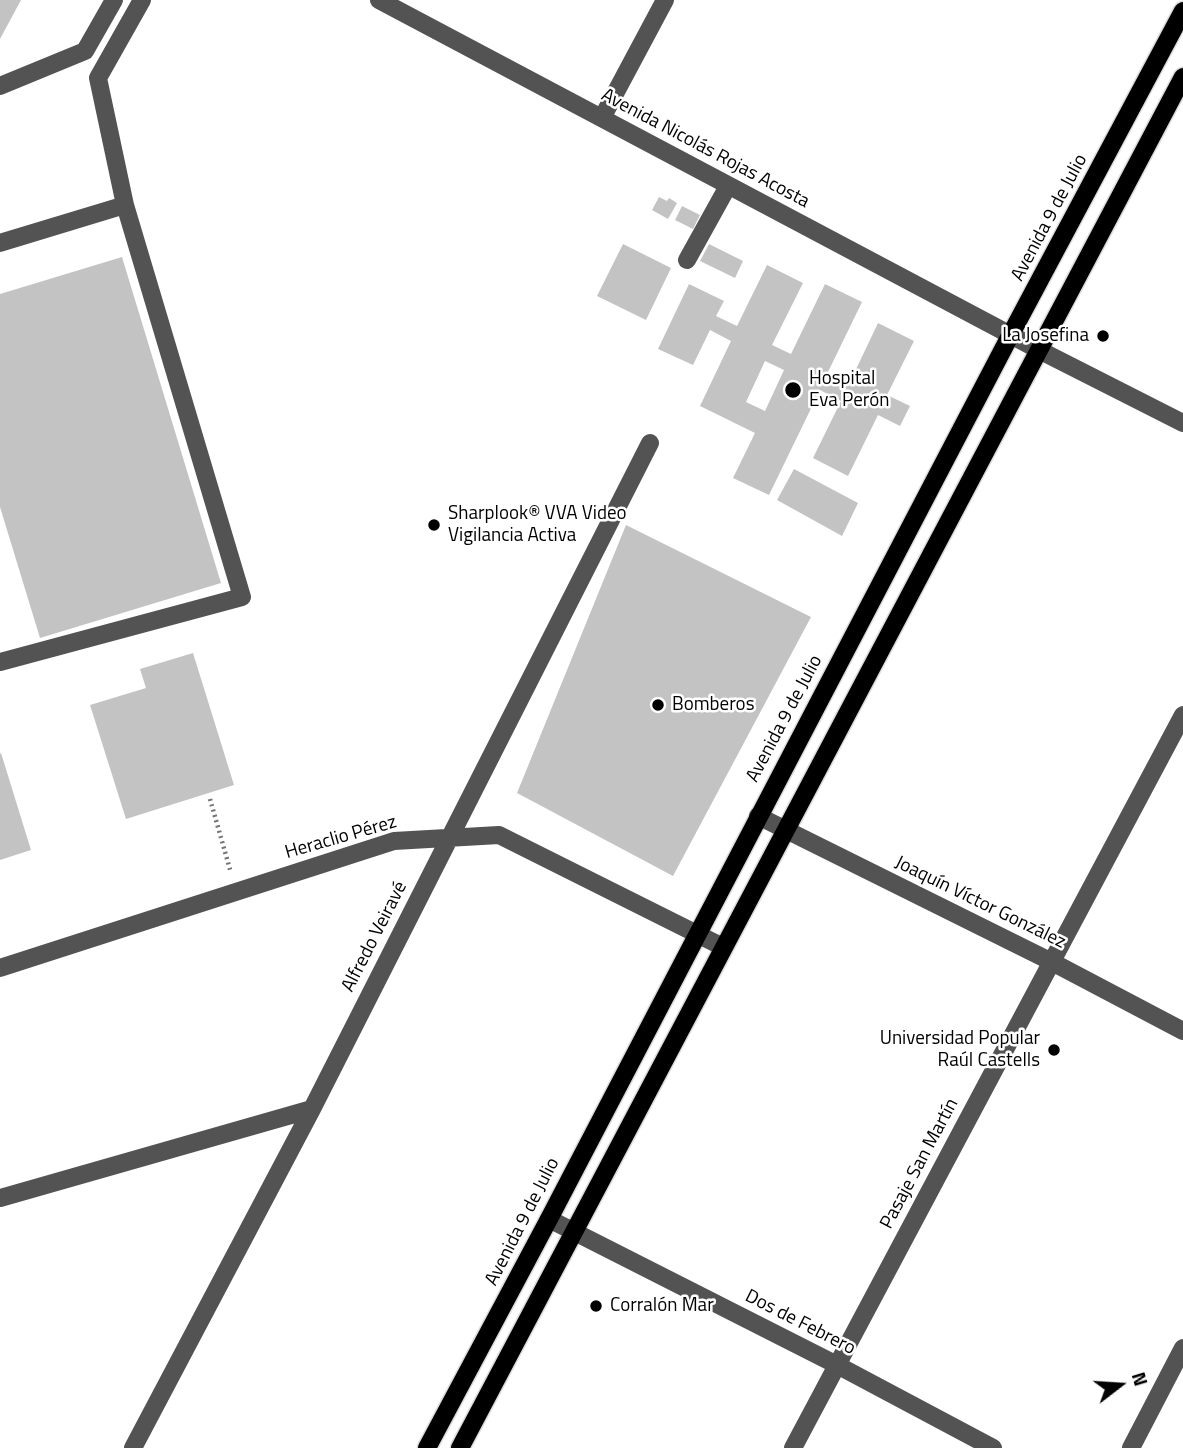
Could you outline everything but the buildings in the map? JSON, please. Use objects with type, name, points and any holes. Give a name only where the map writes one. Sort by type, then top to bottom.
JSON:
[{"type":"main road","name":"Avenida 9 de Julio","points":[[427,1448],[1183,11]]},
{"type":"main road","points":[[460,1448],[1183,77]]},
{"type":"street","points":[[0,86],[85,51],[114,0]]},
{"type":"street","points":[[0,662],[242,597],[125,205],[98,78],[142,0]]},
{"type":"street","name":"Avenida Nicolás Rojas Acosta","points":[[379,0],[728,186],[1183,423]]},
{"type":"street","points":[[602,118],[665,0]]},
{"type":"street","points":[[687,260],[728,186]]},
{"type":"street","points":[[0,243],[125,205]]},
{"type":"street","name":"Alfredo Veiravé","points":[[133,1448],[312,1109],[650,443]]},
{"type":"street","name":"Pasaje San Martín","points":[[793,1448],[1183,715]]},
{"type":"street","name":"Joaquín Víctor González","points":[[758,816],[1052,961],[1183,1031]]},
{"type":"street","name":"Heraclio Pérez","points":[[0,968],[394,841],[499,835],[723,947]]},
{"type":"street","points":[[0,1198],[312,1109]]},
{"type":"street","name":"Dos de Febrero","points":[[549,1219],[837,1365],[993,1448]]},
{"type":"street","points":[[1130,1448],[1183,1348]]},
{"type":"path","points":[[210,799],[236,891]]},
{"type":"place","name":"La Josefina","points":[[1103,336]]},
{"type":"place","name":"Hospital Eva Perón","points":[[793,390]]},
{"type":"place","name":"Sharplook® VVA Video Vigilancia Activa","points":[[434,525]]},
{"type":"place","name":"Bomberos","points":[[658,705]]},
{"type":"place","name":"Universidad Popular Raúl Castells","points":[[1054,1050]]},
{"type":"place","name":"Corralón Mar","points":[[596,1306]]}]
